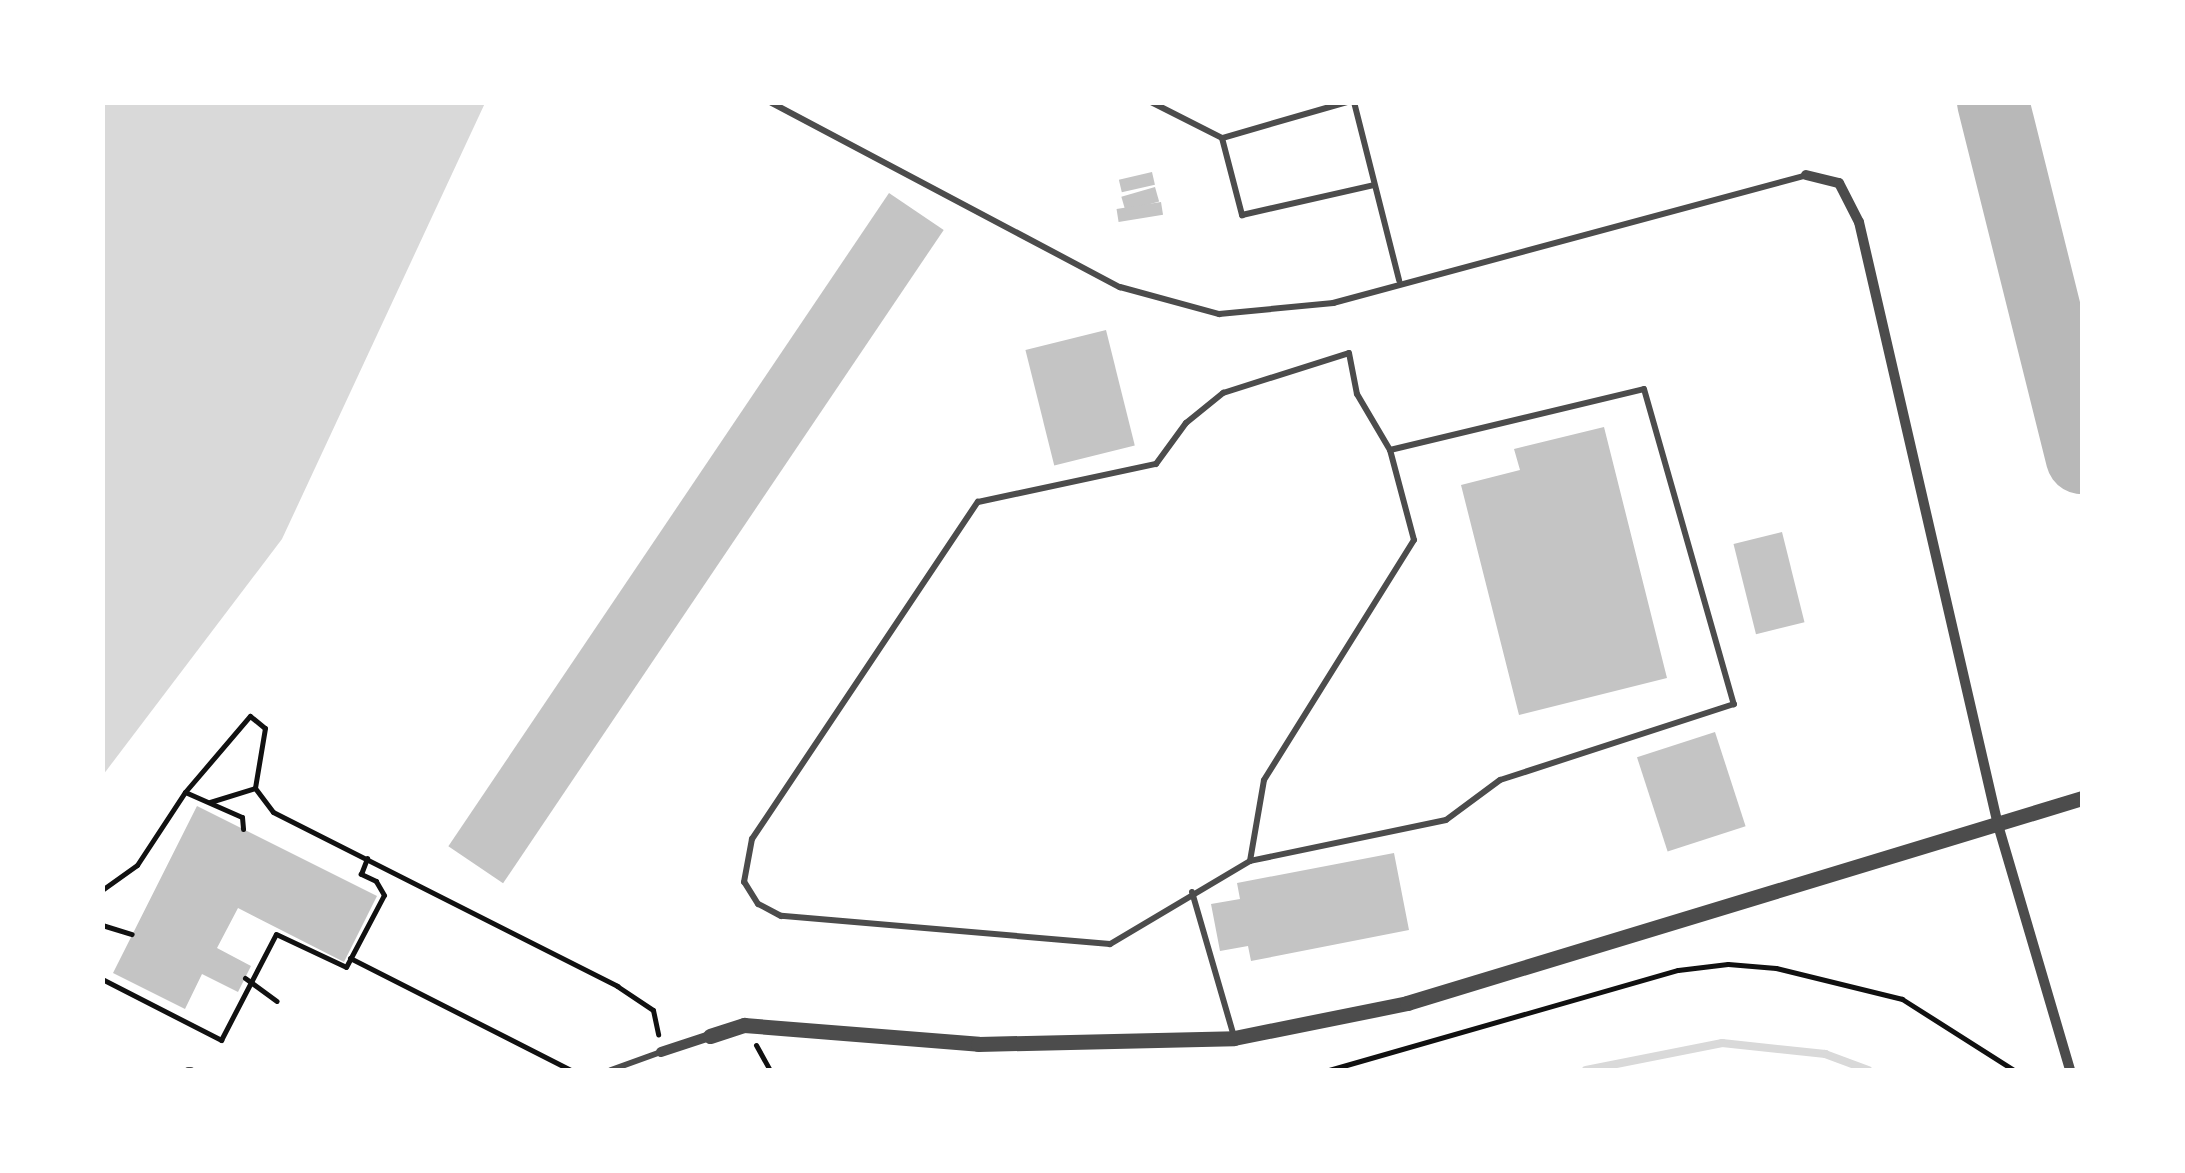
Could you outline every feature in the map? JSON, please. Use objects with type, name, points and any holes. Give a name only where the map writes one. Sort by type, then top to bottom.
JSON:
[{"type":"street","points":[[1806,175],[1839,183],[1859,222],[1998,825],[2070,1070]]},
{"type":"street","points":[[661,1052],[744,1025],[978,1044],[1234,1038],[1408,1002],[2082,798]]},
{"type":"lane","points":[[770,102],[1155,302],[1220,314],[1333,303],[1400,280],[1806,175]]},
{"type":"lane","points":[[1151,102],[1222,138],[1350,102],[1400,280]]},
{"type":"lane","points":[[1222,138],[1242,215],[1374,185]]},
{"type":"lane","points":[[1250,861],[1264,780],[1414,540],[1390,450],[1357,394],[1349,353],[1223,393],[1186,423],[1156,464],[978,502],[744,860],[744,882],[758,904],[781,916],[990,938],[1110,944],[1250,861],[1446,820],[1500,780],[1734,704],[1644,389],[1390,450]]},
{"type":"lane","points":[[1192,892],[1234,1038]]},
{"type":"lane","points":[[610,1070],[661,1052]]},
{"type":"path","points":[[102,890],[137,864],[185,792],[250,716],[265,728],[255,788],[273,812],[629,994],[653,1010],[661,1052]]},
{"type":"path","points":[[210,802],[255,788]]},
{"type":"path","points":[[185,792],[242,818],[243,829]]},
{"type":"path","points":[[102,978],[221,1040],[249,978],[276,934],[346,968],[364,927],[384,896],[376,881],[362,874],[367,858]]},
{"type":"path","points":[[102,925],[132,934]]},
{"type":"path","points":[[350,958],[571,1070]]},
{"type":"path","points":[[1329,1070],[1678,970],[1728,964],[1776,968],[1902,999],[2014,1070]]},
{"type":"path","points":[[249,978],[277,1000]]},
{"type":"shaded area","points":[[103,102],[485,103],[282,539],[103,775]]},
{"type":"building","points":[[1152,172],[1155,185],[1122,192],[1119,180]]},
{"type":"building","points":[[1155,187],[1159,201],[1125,211],[1121,197]]},
{"type":"building","points":[[889,193],[944,230],[503,883],[448,846]]},
{"type":"building","points":[[1161,202],[1163,215],[1119,222],[1117,209]]},
{"type":"building","points":[[1106,330],[1135,445],[1054,466],[1025,350]]},
{"type":"building","points":[[1604,427],[1667,678],[1519,715],[1461,485],[1520,470],[1514,449]]},
{"type":"building","points":[[1782,532],[1804,622],[1756,634],[1733,544]]},
{"type":"building","points":[[1715,732],[1746,826],[1668,851],[1637,757]]},
{"type":"building","points":[[197,806],[377,896],[344,962],[238,908],[217,948],[251,966],[238,992],[202,974],[185,1009],[113,973]]},
{"type":"building","points":[[1394,853],[1409,930],[1251,961],[1248,946],[1220,951],[1211,904],[1240,899],[1237,883]]},
{"type":"waterway","points":[[1586,1070],[1722,1043],[1825,1054],[1868,1070]]},
{"type":"taxiway","points":[[1993,102],[2082,458]]}]
